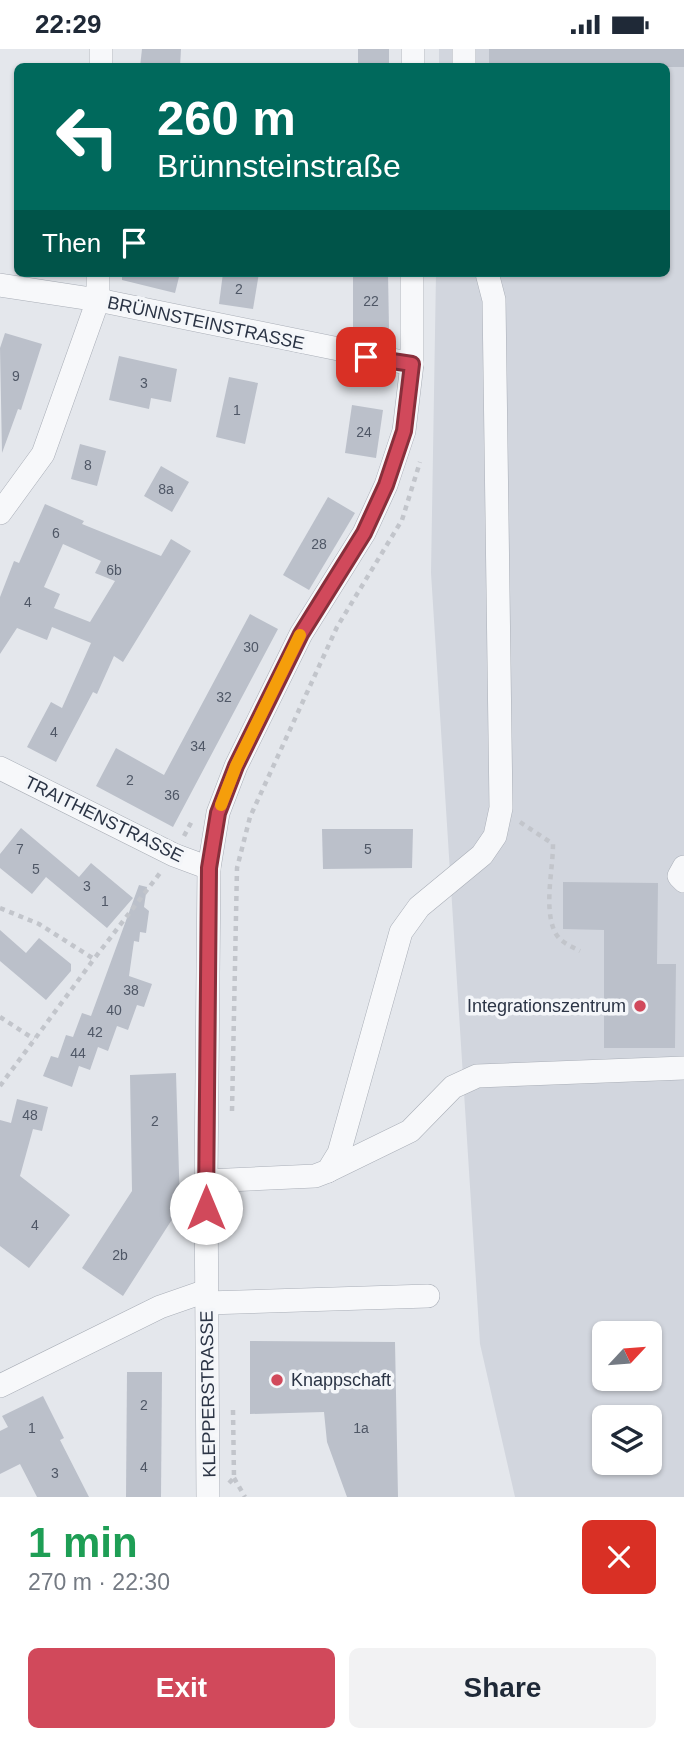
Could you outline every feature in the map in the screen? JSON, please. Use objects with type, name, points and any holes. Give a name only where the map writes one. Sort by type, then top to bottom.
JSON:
[{"type":"street","points":[[0,513],[43,454],[98,300],[98,277]]},
{"type":"street","name":"KLEPPERSTRASSE","points":[[208,1497],[206,1181],[209,868],[218,813],[236,766],[301,634],[364,533],[386,485],[404,431],[412,364],[412,277]]},
{"type":"street","points":[[328,1171],[339,1153],[401,932],[419,907],[482,855],[495,836],[501,809],[494,300],[488,277]]},
{"type":"street","name":"BRÜNNSTEINSTRASSE","points":[[0,285],[98,300],[412,364]]},
{"type":"street","name":"TRAITHENSTRASSE","points":[[0,768],[174,855],[209,868]]},
{"type":"street","points":[[684,867],[679,876],[684,881]]},
{"type":"street","points":[[206,1181],[315,1175],[328,1171],[410,1131],[453,1087],[477,1076],[684,1068]]},
{"type":"street","points":[[0,1386],[160,1307],[206,1297],[428,1296]]},
{"type":"path","points":[[232,1118],[237,868],[250,817],[338,627],[402,520],[422,455]]},
{"type":"path","points":[[0,1086],[174,855],[199,807]]},
{"type":"path","points":[[501,809],[553,844],[551,901],[554,929],[562,942],[580,951]]},
{"type":"path","points":[[0,908],[39,924],[94,959]]},
{"type":"path","points":[[0,1017],[34,1039]]},
{"type":"shaded area","points":[[439,49],[684,49],[684,1497],[515,1497],[480,1344],[431,573],[436,277],[670,277],[670,63],[439,63]]},
{"type":"building","points":[[142,49],[181,49],[180,63],[140,63]]},
{"type":"building","points":[[358,49],[389,49],[389,63],[358,63]]},
{"type":"building","points":[[489,49],[684,49],[684,67],[670,67],[670,63],[489,63]]},
{"type":"building","points":[[122,277],[179,277],[175,293],[122,280]]},
{"type":"building","points":[[222,277],[258,277],[253,309],[219,304]]},
{"type":"building","points":[[353,277],[388,277],[389,329],[353,329]]},
{"type":"building","points":[[5,333],[42,344],[21,410],[18,409],[2,453],[0,348]]},
{"type":"building","points":[[119,356],[177,369],[171,402],[151,398],[149,409],[109,400]]},
{"type":"building","points":[[229,377],[258,383],[245,444],[216,437]]},
{"type":"building","points":[[352,405],[383,410],[376,458],[345,453]]},
{"type":"building","points":[[80,444],[106,451],[97,486],[71,479]]},
{"type":"building","points":[[161,466],[189,482],[172,512],[144,496]]},
{"type":"building","points":[[328,497],[355,513],[309,590],[283,575]]},
{"type":"building","points":[[45,504],[84,521],[82,524],[161,556],[171,539],[191,551],[123,662],[114,656],[97,694],[93,692],[56,762],[27,747],[51,702],[62,708],[91,643],[52,627],[47,640],[17,628],[0,654],[0,597],[14,561],[19,563]],"holes":[[[63,544],[101,561],[95,573],[115,581],[90,622],[54,608],[60,594],[44,587]]]},
{"type":"building","points":[[250,614],[278,629],[173,827],[96,786],[116,748],[164,775]]},
{"type":"building","points":[[21,828],[79,877],[91,863],[133,898],[107,928],[46,877],[32,894],[0,868],[0,854]]},
{"type":"building","points":[[322,829],[413,829],[412,868],[323,869]]},
{"type":"building","name":"Integrationszentrum","points":[[563,882],[658,883],[657,964],[676,964],[675,1048],[604,1048],[604,930],[563,929]]},
{"type":"building","points":[[139,885],[147,887],[144,907],[149,911],[146,933],[140,932],[139,942],[134,941],[129,976],[152,984],[144,1007],[137,1005],[128,1030],[117,1026],[108,1051],[98,1047],[90,1070],[79,1066],[72,1087],[43,1076],[51,1056],[58,1058],[66,1035],[73,1037],[82,1013],[91,1016]]},
{"type":"building","points":[[0,930],[26,953],[39,938],[71,964],[71,971],[46,1000],[0,961]]},
{"type":"building","points":[[176,1073],[180,1207],[123,1296],[82,1268],[132,1191],[130,1075]]},
{"type":"building","points":[[17,1099],[48,1107],[42,1131],[33,1129],[20,1176],[70,1215],[29,1268],[0,1246],[0,1120],[11,1123]]},
{"type":"building","points":[[250,1341],[395,1342],[398,1497],[347,1497],[327,1442],[324,1412],[250,1414]]},
{"type":"building","points":[[127,1372],[162,1372],[161,1497],[126,1497]]},
{"type":"building","points":[[43,1396],[64,1438],[60,1440],[89,1497],[37,1497],[20,1464],[0,1474],[0,1431],[8,1427],[2,1416]]},
{"type":"slow traffic","points":[[221,805],[236,766],[300,635]]},
{"type":"place","name":"Integrationszentrum","points":[[640,1006]]},
{"type":"place","name":"Knappschaft","points":[[277,1380]]},
{"type":"route","points":[[206,1208],[209,868],[218,813],[236,766],[301,634],[364,533],[386,485],[404,431],[412,364],[366,357]]}]
